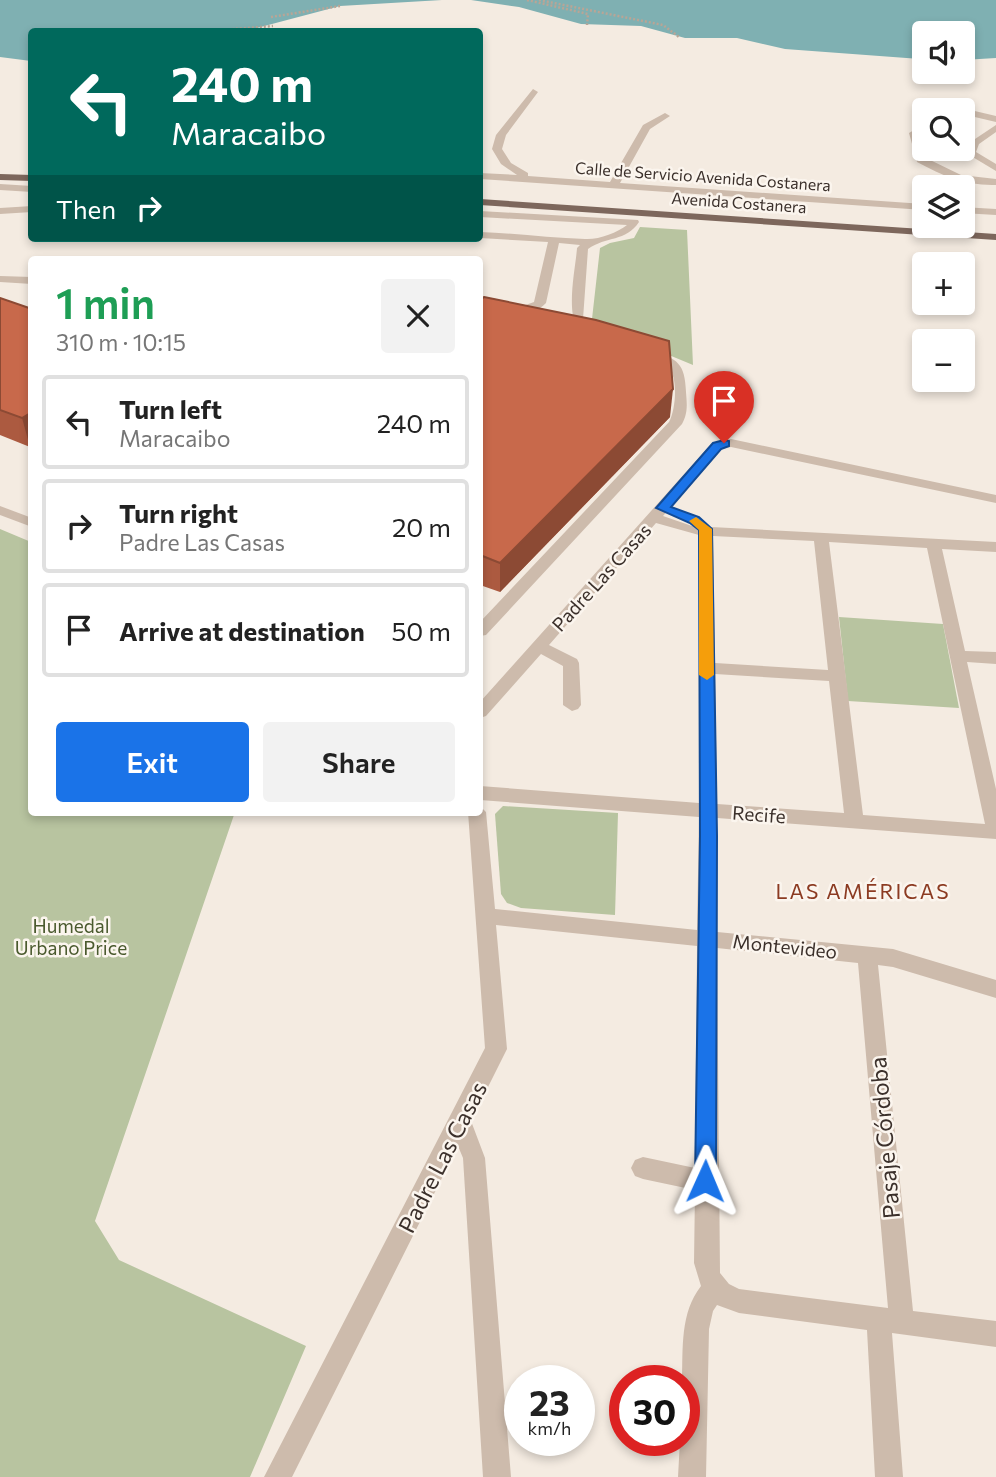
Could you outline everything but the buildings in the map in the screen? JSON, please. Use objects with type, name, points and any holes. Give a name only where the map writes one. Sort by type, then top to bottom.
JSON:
[{"type":"main road","points":[[0,166],[28,167]]},
{"type":"main road","points":[[0,177],[28,178]]},
{"type":"main road","points":[[483,191],[533,193]]},
{"type":"main road","name":"Avenida Costanera","points":[[668,201],[842,214]]},
{"type":"main road","name":"Avenida Costanera","points":[[483,202],[996,239]]},
{"type":"main road","points":[[634,222],[996,239]]},
{"type":"main road","points":[[975,223],[996,225]]},
{"type":"street","points":[[533,92],[501,135],[497,149],[510,169],[526,176],[554,181]]},
{"type":"street","points":[[975,114],[996,119]]},
{"type":"street","points":[[613,185],[646,127],[665,116]]},
{"type":"street","points":[[996,128],[975,143],[971,153],[996,168]]},
{"type":"street","points":[[923,161],[954,178],[973,183],[996,182]]},
{"type":"street","name":"Calle de Servicio Avenida Costanera","points":[[483,176],[912,206]]},
{"type":"street","points":[[0,187],[28,189]]},
{"type":"street","points":[[0,211],[28,209]]},
{"type":"street","points":[[975,211],[996,212]]},
{"type":"street","points":[[483,214],[634,222],[624,234],[587,243],[554,238],[483,234]]},
{"type":"street","points":[[483,307],[525,310],[536,308],[540,303],[554,238]]},
{"type":"street","points":[[587,243],[583,248],[577,319],[582,327],[606,338]]},
{"type":"street","points":[[0,279],[28,281]]},
{"type":"street","points":[[483,628],[675,424],[681,413],[677,368],[641,351]]},
{"type":"street","name":"Padre Las Casas","points":[[483,709],[717,446],[724,443],[996,499]]},
{"type":"street","points":[[0,510],[28,521]]},
{"type":"street","points":[[658,513],[691,530],[933,543],[995,542]]},
{"type":"street","points":[[705,529],[708,810],[705,1181],[706,1263],[709,1280],[722,1294],[739,1301],[996,1334]]},
{"type":"street","points":[[821,536],[854,821]]},
{"type":"street","points":[[933,543],[996,832]]},
{"type":"street","points":[[539,646],[571,663],[572,705]]},
{"type":"street","points":[[958,656],[996,659]]},
{"type":"street","points":[[707,668],[837,676]]},
{"type":"street","name":"Recife","points":[[483,793],[996,832]]},
{"type":"street","name":"Padre Las Casas","points":[[278,1477],[496,1049],[477,816]]},
{"type":"street","name":"Montevideo","points":[[486,916],[867,954],[893,958],[996,989]]},
{"type":"street","name":"Pasaje Córdoba","points":[[867,954],[890,1321],[890,1477]]},
{"type":"street","points":[[460,1121],[474,1158],[497,1477]]},
{"type":"street","points":[[643,1168],[705,1181]]},
{"type":"street","points":[[692,1477],[696,1329],[702,1304],[715,1288]]},
{"type":"path","points":[[527,0],[588,14],[587,25]]},
{"type":"path","points":[[540,0],[663,24],[679,37]]},
{"type":"path","points":[[271,16],[340,6]]},
{"type":"path","points":[[247,28],[273,26]]},
{"type":"green space","points":[[640,227],[687,230],[693,365],[599,326],[592,319],[600,248],[634,238]]},
{"type":"green space","name":"Humedal Urbano Price","points":[[0,529],[28,541],[28,816],[234,816],[95,1221],[119,1260],[306,1346],[250,1477],[0,1477]]},
{"type":"green space","points":[[839,617],[943,624],[959,708],[848,701]]},
{"type":"green space","points":[[503,806],[618,813],[615,915],[521,908],[507,903],[501,894],[495,814]]},
{"type":"water","points":[[0,0],[442,0],[340,6],[257,28],[28,28],[28,61],[0,57]]},
{"type":"water","points":[[471,0],[996,0],[996,58],[975,59],[975,21],[912,21],[912,58],[785,49],[737,38],[685,38],[641,26],[581,24],[519,7]]},
{"type":"slow traffic","points":[[696,521],[705,529],[707,675]]},
{"type":"district","name":"LAS AMÉRICAS","points":[[863,890]]},
{"type":"route","points":[[705,1181],[708,836],[705,529],[694,520],[663,508],[717,446],[724,443]]}]
